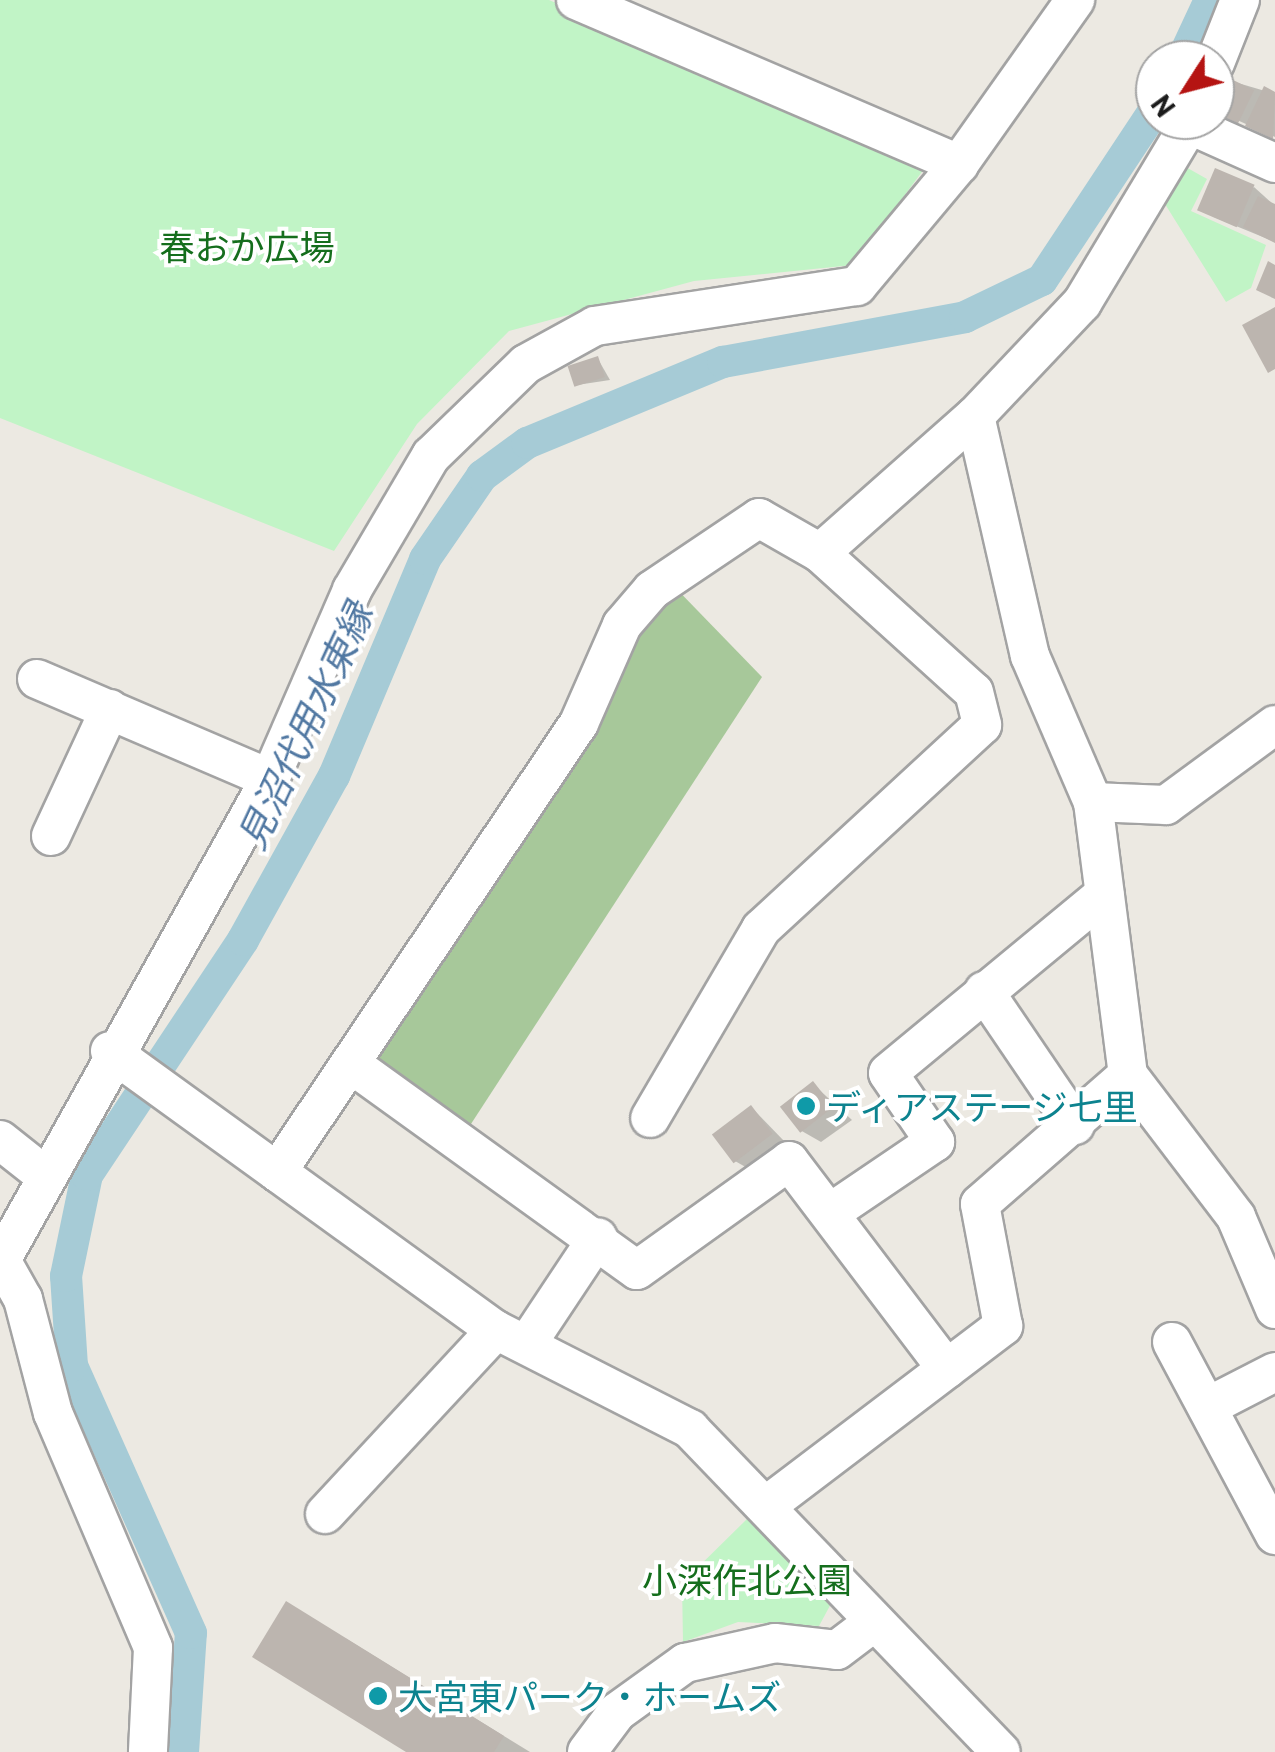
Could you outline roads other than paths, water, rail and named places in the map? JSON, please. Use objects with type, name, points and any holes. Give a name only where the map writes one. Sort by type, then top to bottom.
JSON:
[{"type":"street","points":[[576,0],[959,164]]},
{"type":"street","points":[[148,1752],[153,1648],[53,1414],[23,1300],[0,1261],[43,1174],[119,1057],[270,779],[352,590],[431,456],[526,364],[595,326],[857,286],[959,164],[1075,0]]},
{"type":"street","points":[[1224,40],[1240,0]]},
{"type":"street","points":[[820,553],[974,416],[1082,303],[1181,140]]},
{"type":"street","points":[[1227,140],[1275,163]]},
{"type":"street","points":[[974,416],[1030,656],[1093,802],[1128,1075],[1236,1217],[1275,1309]]},
{"type":"street","points":[[277,1172],[579,722],[622,624],[652,590],[759,518],[820,553],[974,692],[982,725],[761,930],[650,1118]]},
{"type":"street","points":[[974,692],[1030,656]]},
{"type":"street","points":[[36,679],[270,779]]},
{"type":"street","points":[[51,836],[110,709]]},
{"type":"street","points":[[1093,802],[1166,806],[1275,725]]},
{"type":"street","points":[[830,1213],[934,1142],[888,1073],[1104,894]]},
{"type":"street","points":[[984,991],[1074,1126]]},
{"type":"street","points":[[119,1057],[511,1337],[690,1429],[1001,1752]]},
{"type":"street","points":[[351,1064],[598,1236],[637,1270],[789,1161],[947,1369]]},
{"type":"street","points":[[766,1506],[1003,1326],[980,1204],[1128,1075]]},
{"type":"street","points":[[0,1140],[43,1174]]},
{"type":"street","points":[[325,1514],[511,1337],[598,1236]]},
{"type":"street","points":[[1172,1342],[1275,1535]]},
{"type":"street","points":[[1209,1406],[1275,1372]]},
{"type":"street","points":[[587,1752],[617,1712],[685,1663],[774,1643],[837,1650],[874,1622]]},
{"type":"waterway","name":"見沼代用水東縁","points":[[1191,40],[1210,0]]},
{"type":"waterway","name":"見沼代用水東縁","points":[[183,1752],[191,1633],[72,1366],[66,1276],[87,1175],[243,940],[334,776],[425,559],[482,476],[527,443],[723,362],[965,317],[1042,280],[1135,139]]},
{"type":"place","name":"ディアステージ七里","points":[[806,1106]]},
{"type":"place","name":"大宮東パーク・ホームズ","points":[[378,1696]]},
{"type":"park label","name":"春おか広場","points":[[247,246]]},
{"type":"park label","name":"小深作北公園","points":[[747,1579]]}]
